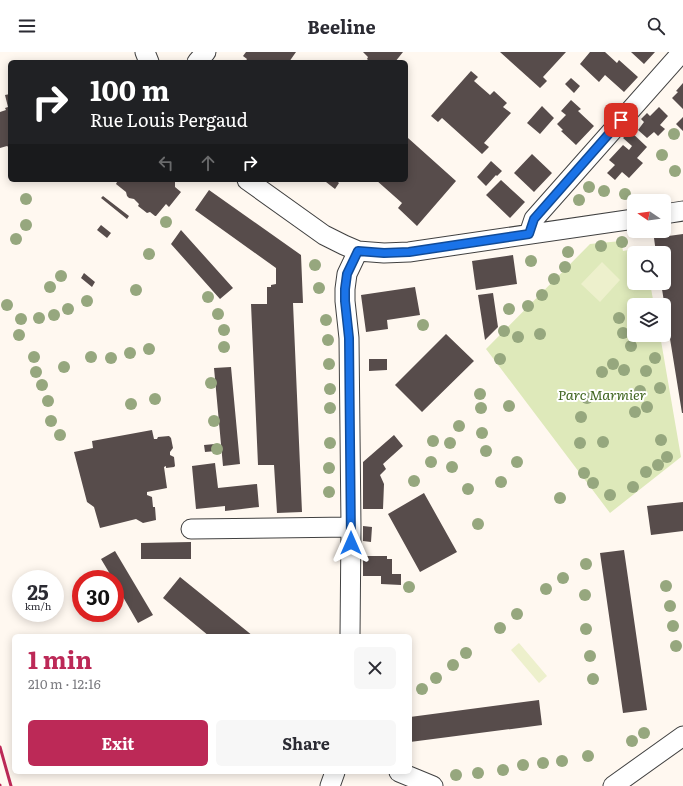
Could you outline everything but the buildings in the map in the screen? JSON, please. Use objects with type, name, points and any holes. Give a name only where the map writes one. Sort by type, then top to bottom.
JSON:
[{"type":"street","points":[[199,60],[206,52]]},
{"type":"street","points":[[529,234],[534,219],[682,52]]},
{"type":"street","points":[[250,182],[324,235],[358,251],[384,253],[409,252],[627,220]]},
{"type":"street","points":[[671,213],[683,211]]},
{"type":"street","points":[[350,634],[351,527],[349,338],[345,289],[347,274],[358,251]]},
{"type":"street","points":[[191,529],[351,527]]},
{"type":"street","points":[[613,786],[683,736]]},
{"type":"street","points":[[404,774],[433,786]]},
{"type":"green space","name":"Parc Marmier","points":[[621,241],[623,251],[627,250],[627,290],[651,290],[653,298],[627,298],[627,342],[661,342],[681,457],[610,513],[486,349],[590,244]]},
{"type":"green space","points":[[602,262],[620,280],[600,302],[581,284]]},
{"type":"green space","points":[[519,643],[547,676],[539,683],[511,650]]},
{"type":"railway","points":[[0,747],[11,786]]},
{"type":"route","points":[[351,543],[349,338],[345,289],[347,274],[358,251],[384,253],[409,252],[529,234],[534,219],[621,120]]}]
